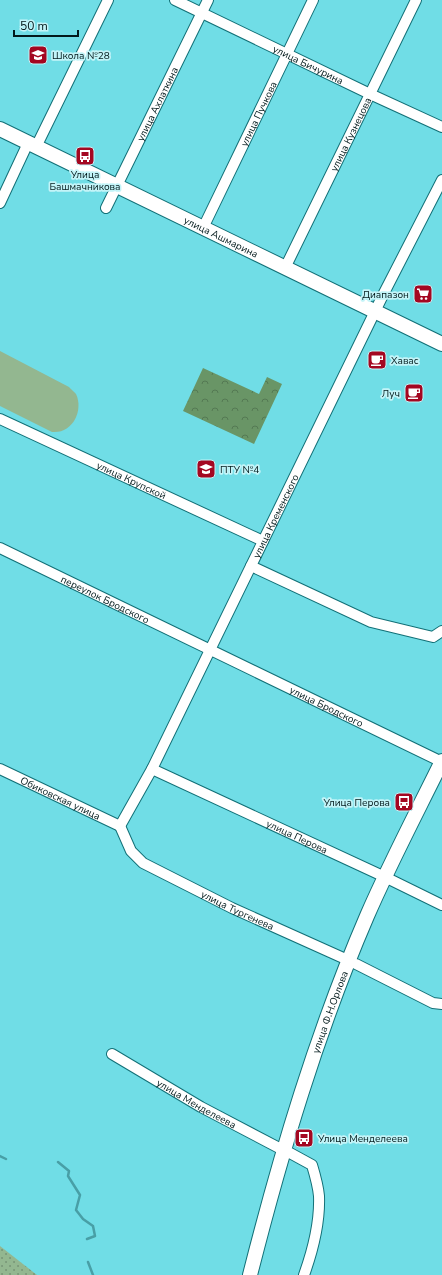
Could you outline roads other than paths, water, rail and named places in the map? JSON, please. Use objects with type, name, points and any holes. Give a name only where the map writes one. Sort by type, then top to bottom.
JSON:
[{"type":"street","points":[[0,203],[108,0]]},
{"type":"street","name":"улица Бичурина","points":[[175,0],[201,14],[287,53],[442,128]]},
{"type":"street","name":"улица Ахлаткина","points":[[106,208],[208,0]]},
{"type":"street","name":"улица Пучкова","points":[[203,228],[313,0]]},
{"type":"street","name":"улица Кузнецова","points":[[285,268],[416,0]]},
{"type":"street","name":"улица Ашмарина","points":[[0,129],[442,344]]},
{"type":"street","name":"улица Кременского","points":[[120,826],[152,769],[375,311],[442,180]]},
{"type":"street","name":"улица Крупской","points":[[0,419],[263,541]]},
{"type":"street","name":"переулок Бродского","points":[[0,548],[210,651]]},
{"type":"street","points":[[251,566],[371,622],[433,638],[442,631]]},
{"type":"street","name":"улица Бродского","points":[[210,651],[442,762]]},
{"type":"street","name":"улица Ф.Н.Орлова","points":[[388,879],[442,762]]},
{"type":"street","name":"Обиковская улица","points":[[0,769],[120,826]]},
{"type":"street","name":"улица Перова","points":[[152,769],[442,904]]},
{"type":"street","name":"улица Ф.Н.Орлова","points":[[250,1275],[315,1055],[353,962],[367,917],[442,779]]},
{"type":"street","name":"улица Тургенева","points":[[120,826],[131,851],[143,863],[232,908],[353,962],[433,1003],[442,1004]]},
{"type":"street","name":"улица Менделеева","points":[[112,1054],[201,1107],[312,1165],[319,1194],[319,1210],[315,1236],[304,1275]]},
{"type":"street","name":"улица Ф.Н.Орлова","points":[[259,1275],[287,1152]]},
{"type":"waterway","points":[[0,1156],[6,1159]]},
{"type":"waterway","points":[[58,1162],[69,1171],[68,1176],[80,1195],[76,1210],[83,1219],[93,1226],[95,1236],[87,1239]]},
{"type":"waterway","points":[[88,1262],[93,1275]]},
{"type":"place","name":"Школа №28","points":[[38,55]]},
{"type":"place","name":"Улица Башмачникова","points":[[85,156]]},
{"type":"place","name":"Диапазон","points":[[423,294]]},
{"type":"place","name":"Хавас","points":[[377,360]]},
{"type":"place","name":"Луч","points":[[414,393]]},
{"type":"place","name":"ПТУ №4","points":[[206,469]]},
{"type":"place","name":"Улица Перова","points":[[404,802]]},
{"type":"place","name":"Улица Менделеева","points":[[304,1138]]}]
